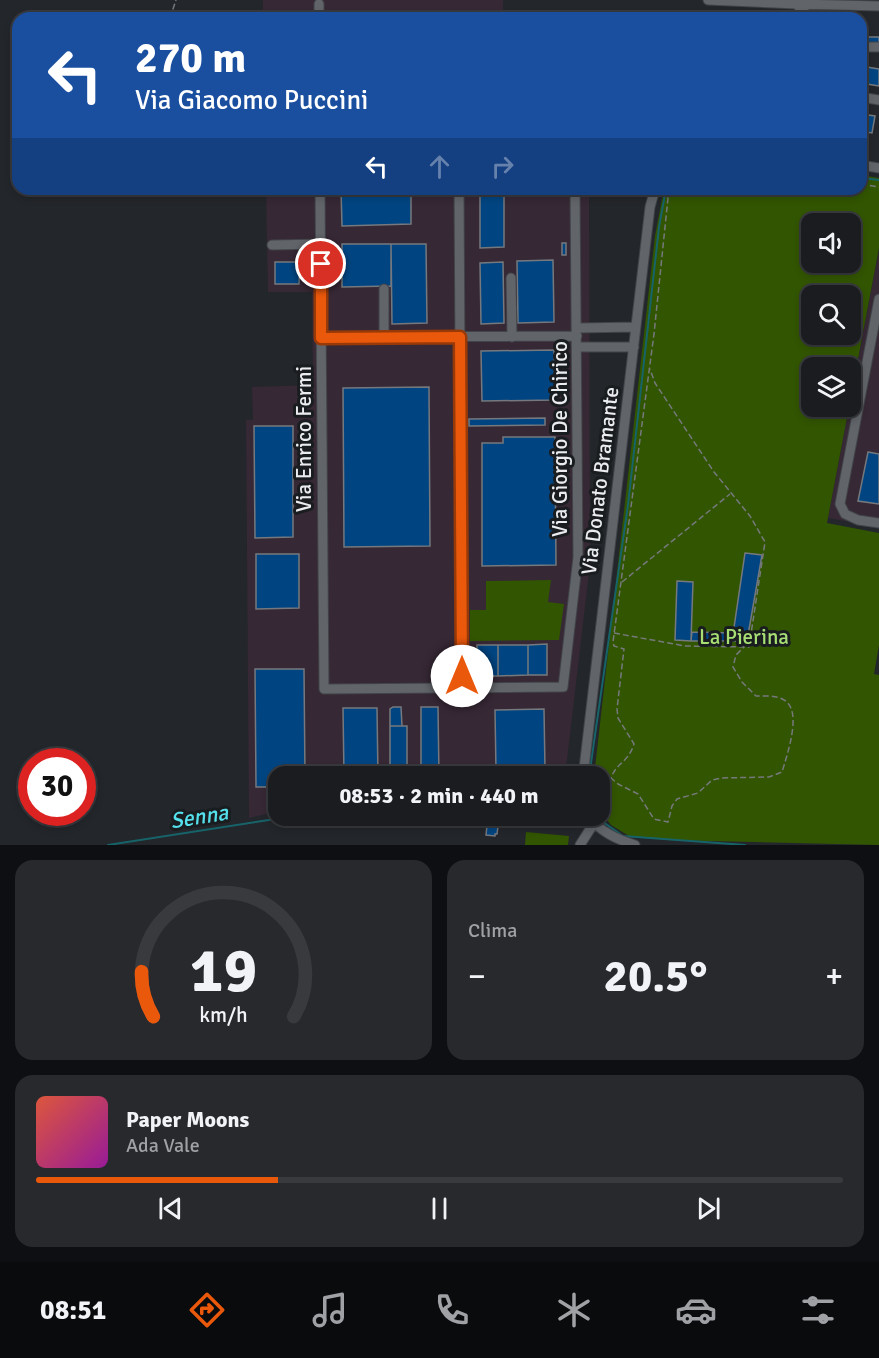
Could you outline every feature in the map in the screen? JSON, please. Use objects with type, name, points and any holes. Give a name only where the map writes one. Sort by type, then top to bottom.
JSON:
[{"type":"street","points":[[708,0],[796,4],[846,3],[879,6]]},
{"type":"street","points":[[319,4],[319,12]]},
{"type":"street","points":[[796,4],[805,12]]},
{"type":"street","name":"Via Enrico Fermi","points":[[320,195],[324,689],[462,688]]},
{"type":"street","points":[[459,195],[462,688]]},
{"type":"street","name":"Via Giorgio De Chirico","points":[[462,688],[563,687],[578,557],[575,195]]},
{"type":"street","name":"Via Donato Bramante","points":[[584,766],[650,207],[653,195]]},
{"type":"street","points":[[272,245],[321,244]]},
{"type":"street","points":[[511,278],[512,337]]},
{"type":"street","points":[[384,289],[384,337]]},
{"type":"street","points":[[879,299],[840,504],[845,514],[879,523]]},
{"type":"street","points":[[321,338],[512,337],[636,327]]},
{"type":"street","points":[[577,347],[634,347]]},
{"type":"street","points":[[579,845],[588,826]]},
{"type":"street","points":[[599,826],[617,840],[635,845]]},
{"type":"path","points":[[669,195],[650,368],[614,646],[624,649],[618,718],[634,744],[630,756],[614,770],[611,778],[638,794],[654,819],[668,822],[672,806],[677,799],[698,793],[712,780],[769,777],[782,772],[794,719],[791,706],[784,699],[773,696],[756,696],[742,682],[733,667],[736,655],[744,647]]},
{"type":"path","points":[[615,633],[685,646],[749,647],[765,542],[750,516],[714,472],[661,393],[650,368]]},
{"type":"path","points":[[621,583],[731,493]]},
{"type":"shaded area","points":[[263,0],[503,0],[503,12],[263,12]]},
{"type":"shaded area","points":[[266,195],[589,195],[590,564],[566,766],[268,766],[268,814],[249,818],[246,420],[253,420],[252,387],[313,385],[312,292],[268,292]]},
{"type":"shaded area","points":[[879,249],[879,527],[828,518],[847,417],[861,417],[861,357],[859,357]]},
{"type":"green space","name":"La Pierina","points":[[867,176],[879,178],[879,248],[861,343],[861,285],[801,285],[801,345],[861,345],[858,357],[801,357],[801,417],[847,417],[827,523],[879,533],[879,645],[874,674],[879,675],[879,845],[666,840],[629,836],[610,824],[610,766],[595,766],[655,236],[663,195],[867,195]]},
{"type":"green space","points":[[551,580],[548,602],[564,604],[559,640],[470,641],[470,610],[486,610],[486,581]]},
{"type":"green space","points":[[526,832],[569,836],[568,845],[525,845]]},
{"type":"building","points":[[867,37],[879,37],[879,44],[867,44]]},
{"type":"building","points":[[867,67],[879,69],[879,86],[867,84]]},
{"type":"building","points":[[867,115],[875,116],[872,133],[867,132]]},
{"type":"building","points":[[341,195],[411,195],[411,224],[342,226]]},
{"type":"building","points":[[480,195],[504,195],[504,247],[480,248]]},
{"type":"building","points":[[562,243],[566,243],[566,255],[562,255]]},
{"type":"building","points":[[342,244],[391,244],[391,286],[342,287]]},
{"type":"building","points":[[391,244],[426,244],[427,323],[392,324]]},
{"type":"building","points":[[553,260],[554,322],[518,323],[517,261]]},
{"type":"building","points":[[275,262],[300,262],[299,284],[275,284]]},
{"type":"building","points":[[503,262],[504,323],[481,324],[480,263]]},
{"type":"building","points":[[554,350],[555,400],[482,401],[481,351]]},
{"type":"building","points":[[429,387],[430,546],[344,547],[343,388]]},
{"type":"building","points":[[545,418],[545,425],[469,426],[469,419]]},
{"type":"building","points":[[254,426],[293,426],[293,537],[255,538]]},
{"type":"building","points":[[503,437],[555,437],[556,565],[482,566],[482,443],[503,443]]},
{"type":"building","points":[[868,452],[879,454],[879,504],[858,501]]},
{"type":"building","points":[[745,553],[762,555],[747,641],[732,641]]},
{"type":"building","points":[[256,554],[299,554],[299,608],[256,609]]},
{"type":"building","points":[[677,581],[693,582],[691,641],[675,640]]},
{"type":"building","points":[[692,632],[733,633],[732,641],[691,641]]},
{"type":"building","points":[[547,644],[547,675],[528,675],[528,645]]},
{"type":"building","points":[[477,645],[498,645],[498,676],[477,676]]},
{"type":"building","points":[[498,645],[528,645],[528,675],[498,676]]},
{"type":"building","points":[[255,669],[304,669],[305,766],[268,766],[268,787],[256,787]]},
{"type":"building","points":[[401,707],[402,726],[390,726],[390,709]]},
{"type":"building","points":[[421,707],[438,707],[439,766],[421,766]]},
{"type":"building","points":[[343,708],[377,708],[378,766],[344,766]]},
{"type":"building","points":[[544,709],[545,766],[496,766],[495,710]]},
{"type":"building","points":[[390,726],[407,726],[407,766],[390,766]]},
{"type":"building","points":[[487,826],[498,826],[495,836],[486,835]]},
{"type":"waterway","points":[[867,179],[879,180]]},
{"type":"waterway","points":[[591,766],[628,505],[659,227],[665,195]]},
{"type":"waterway","name":"Senna","points":[[108,845],[268,820]]},
{"type":"waterway","name":"Senna","points":[[609,826],[623,836],[745,845]]},
{"type":"route","points":[[321,264],[321,338],[460,337],[462,676]]}]
